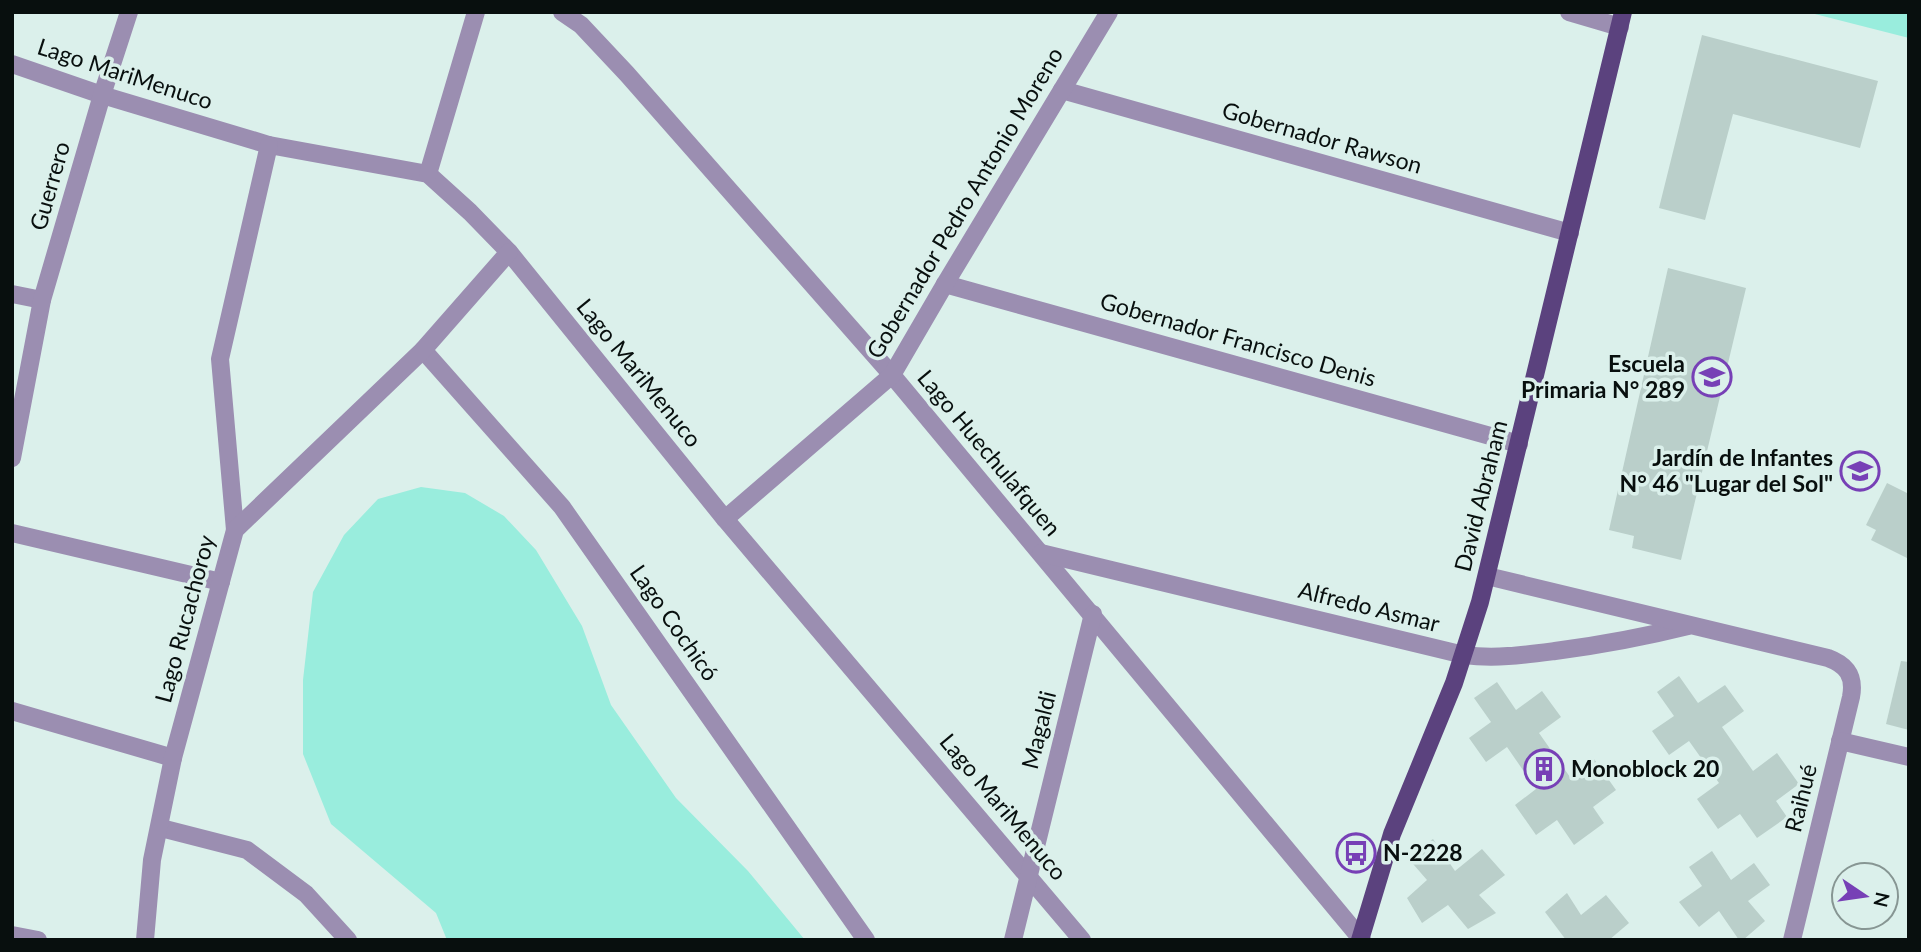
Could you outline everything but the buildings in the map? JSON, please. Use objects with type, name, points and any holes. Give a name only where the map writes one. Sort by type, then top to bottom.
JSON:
[{"type":"main road","name":"David Abraham","points":[[1361,940],[1392,834],[1464,655],[1487,576],[1622,19]]},
{"type":"street","name":"Guerrero","points":[[12,458],[42,300],[129,12]]},
{"type":"street","points":[[428,174],[476,12]]},
{"type":"street","name":"Lago Huechulafquen","points":[[562,12],[581,25],[627,74],[892,375],[1361,940]]},
{"type":"street","name":"Gobernador Pedro Antonio Moreno","points":[[725,519],[892,375],[1109,12]]},
{"type":"street","points":[[1569,12],[1622,19]]},
{"type":"street","name":"Lago MariMenuco","points":[[12,64],[102,95],[270,145],[428,174],[509,252],[725,519],[1083,940]]},
{"type":"street","name":"Gobernador Rawson","points":[[1062,90],[1570,233]]},
{"type":"street","points":[[235,530],[220,359],[270,145]]},
{"type":"street","name":"Lago Rucachoroy","points":[[145,940],[152,860],[161,828],[173,758],[235,530],[423,350],[509,252]]},
{"type":"street","name":"Gobernador Francisco Denis","points":[[945,284],[1519,444]]},
{"type":"street","points":[[12,293],[42,300]]},
{"type":"street","name":"Lago Cochicó","points":[[423,350],[562,507],[866,940]]},
{"type":"street","points":[[12,533],[221,582]]},
{"type":"street","name":"Alfredo Asmar","points":[[1041,554],[1464,655],[1493,658],[1521,655],[1625,641],[1688,626]]},
{"type":"street","name":"Alfredo Asmar","points":[[1487,576],[1828,659],[1839,662],[1847,669]]},
{"type":"street","name":"Magaldi","points":[[1013,940],[1093,614]]},
{"type":"street","name":"Raihué","points":[[1793,940],[1853,687],[1847,669]]},
{"type":"street","points":[[12,711],[173,758]]},
{"type":"street","points":[[1840,741],[1909,757]]},
{"type":"street","points":[[161,828],[247,850],[306,894],[348,940]]},
{"type":"street","points":[[12,934],[38,940]]},
{"type":"green space","points":[[1807,12],[1909,12],[1909,38]]},
{"type":"green space","points":[[421,487],[465,493],[504,516],[536,550],[582,626],[611,705],[676,798],[748,871],[805,940],[447,940],[436,913],[331,824],[303,754],[303,680],[313,592],[344,535],[378,499]]},
{"type":"place","name":"Escuela Primaria N° 289","points":[[1712,377]]},
{"type":"place","name":"Jardín de Infantes N° 46 \"Lugar del Sol\"","points":[[1860,471]]},
{"type":"place","name":"Monoblock 20","points":[[1544,769]]},
{"type":"place","name":"N-2228","points":[[1356,853]]}]
